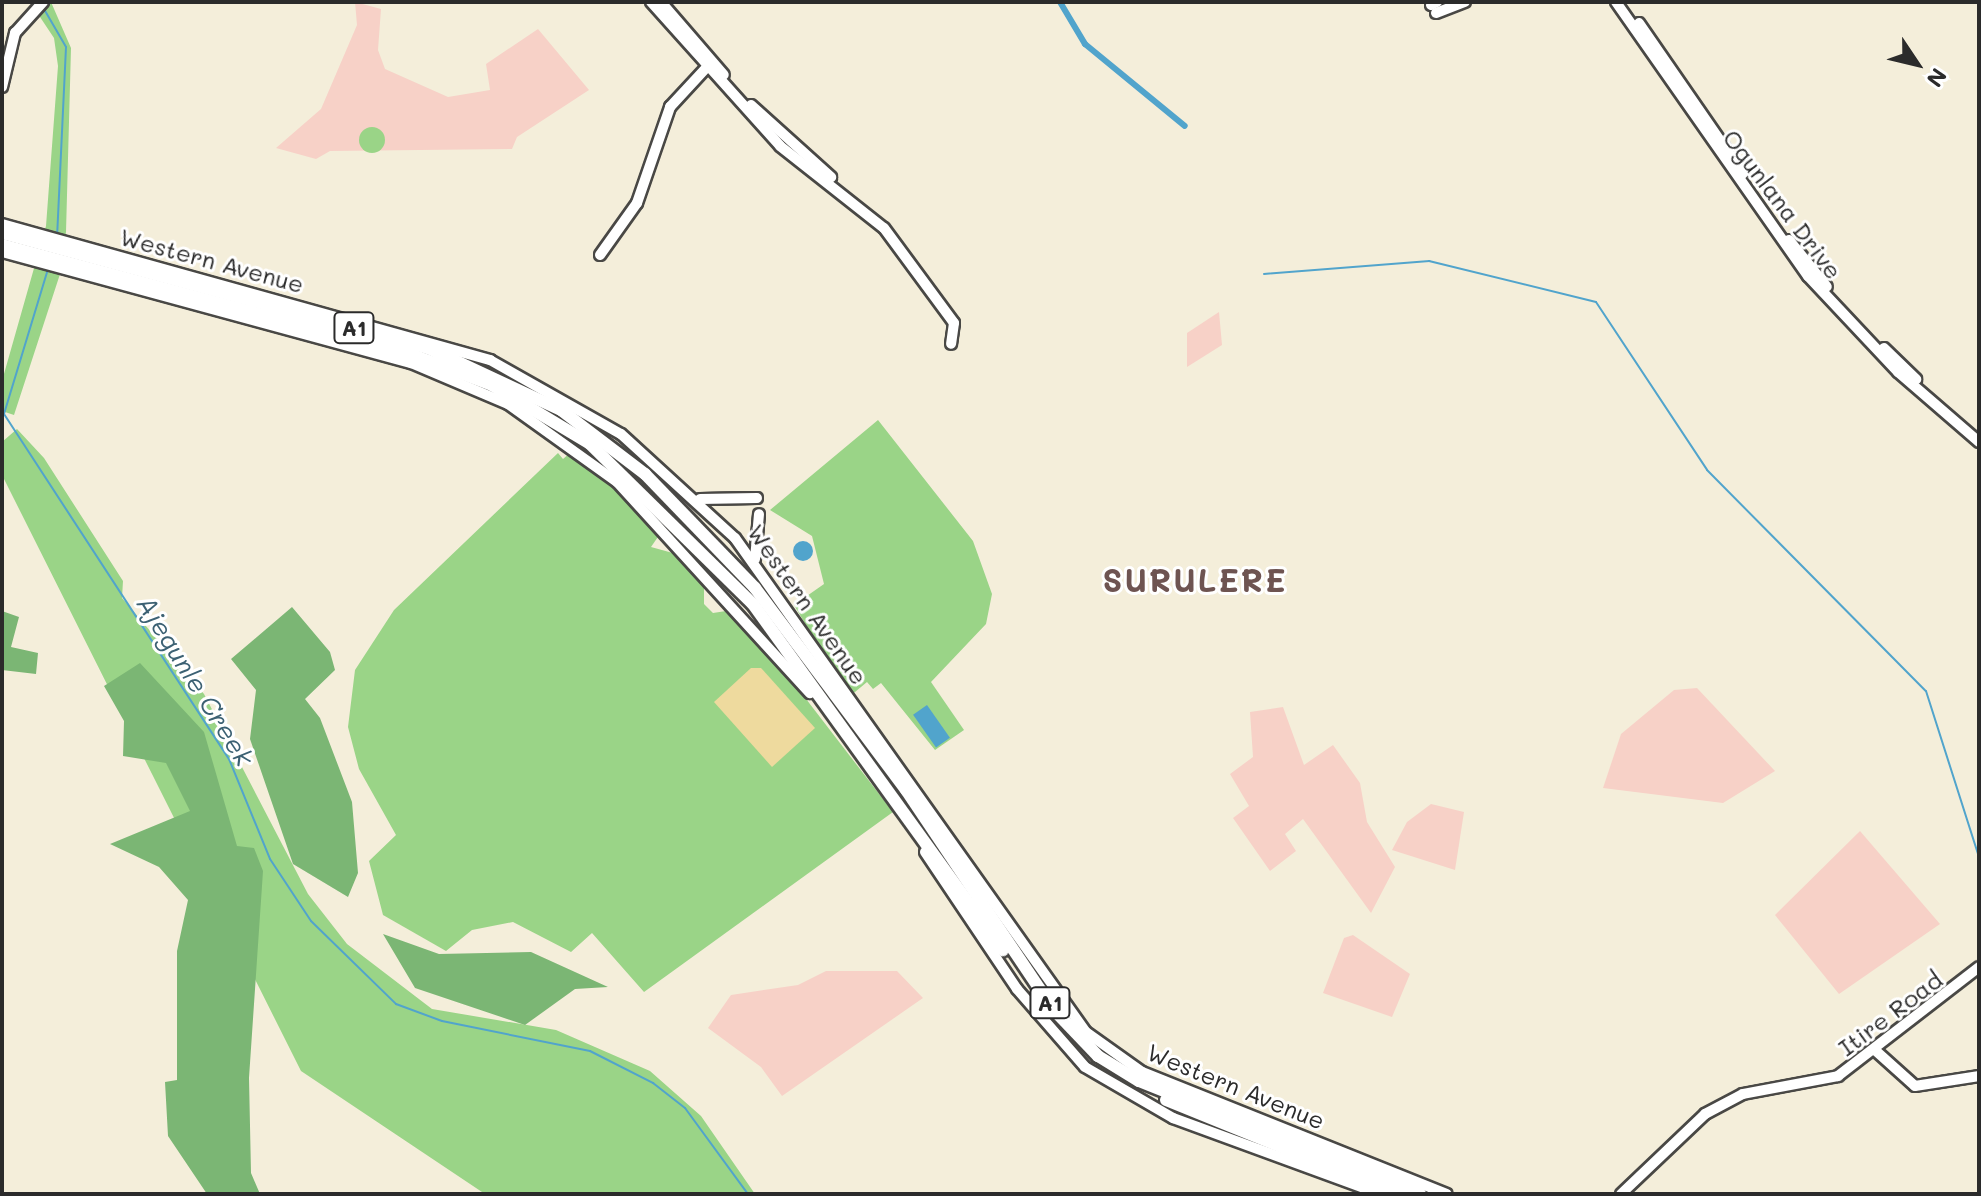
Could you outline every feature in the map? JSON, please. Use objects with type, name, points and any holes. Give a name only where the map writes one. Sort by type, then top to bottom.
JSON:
[{"type":"highway","name":"Western Avenue","points":[[2,233],[41,250]]},
{"type":"highway","name":"Western Avenue","points":[[2,245],[108,259],[198,293]]},
{"type":"highway","name":"Western Avenue","points":[[67,256],[112,278],[198,293],[462,360],[561,410],[699,526],[805,660],[870,735],[1033,980],[1091,1049],[1139,1081],[1267,1126],[1420,1194]]},
{"type":"highway","points":[[108,259],[157,271],[198,293]]},
{"type":"highway","points":[[112,278],[159,292],[198,293]]},
{"type":"highway","name":"Western Avenue","points":[[805,660],[913,829],[954,887],[1090,1059],[1140,1090],[1247,1138],[1398,1194]]},
{"type":"highway","points":[[870,735],[908,789]]},
{"type":"highway","points":[[913,829],[954,887]]},
{"type":"highway","points":[[1267,1126],[1328,1151]]},
{"type":"highway","points":[[1247,1138],[1305,1160]]},
{"type":"main road","points":[[651,2],[780,146],[884,228],[954,323],[951,344]]},
{"type":"main road","points":[[661,2],[787,142],[888,223],[959,318],[962,335]]},
{"type":"main road","points":[[1435,7],[1465,2]]},
{"type":"main road","name":"Ogunlana Drive","points":[[1616,2],[1803,270],[1898,372],[1979,442]]},
{"type":"main road","name":"Ogunlana Drive","points":[[1624,2],[1812,270],[1979,433]]},
{"type":"main road","points":[[2,87],[15,33],[39,5]]},
{"type":"main road","points":[[600,255],[637,203],[670,107],[708,66]]},
{"type":"main road","name":"Western Avenue","points":[[2,224],[41,250]]},
{"type":"main road","name":"Western Avenue","points":[[2,252],[41,250],[67,256]]},
{"type":"main road","name":"Western Avenue","points":[[198,293],[490,360],[621,434],[695,497],[758,568],[870,735]]},
{"type":"main road","name":"Western Avenue","points":[[198,293],[473,386],[597,465],[779,653],[913,829]]},
{"type":"main road","points":[[695,497],[725,504],[757,498]]},
{"type":"main road","points":[[758,568],[752,547],[759,514]]},
{"type":"main road","name":"Itire Road","points":[[1881,1051],[1979,967]]},
{"type":"main road","name":"Itire Road","points":[[1655,1165],[1733,1098],[1812,1086],[1881,1051],[1979,974]]},
{"type":"main road","points":[[1881,1051],[1915,1086],[1979,1074]]},
{"type":"main road","name":"Western Avenue","points":[[1328,1151],[1447,1194]]},
{"type":"main road","name":"Western Avenue","points":[[1305,1160],[1381,1194]]},
{"type":"main road","points":[[1621,1194],[1655,1165]]},
{"type":"main road","points":[[1629,1194],[1655,1165]]},
{"type":"shaded area","points":[[355,2],[381,9],[378,50],[385,69],[448,97],[490,90],[486,64],[538,29],[589,90],[517,137],[512,149],[330,151],[316,159],[276,148],[321,109],[357,25]]},
{"type":"shaded area","points":[[1219,312],[1222,345],[1187,367],[1187,333]]},
{"type":"shaded area","points":[[1697,688],[1775,771],[1723,803],[1603,788],[1621,734],[1674,690]]},
{"type":"shaded area","points":[[1283,707],[1304,765],[1333,745],[1360,783],[1367,822],[1395,867],[1371,913],[1303,819],[1285,834],[1296,851],[1270,871],[1233,818],[1249,806],[1230,774],[1253,757],[1250,712]]},
{"type":"shaded area","points":[[1431,804],[1464,812],[1455,870],[1392,850],[1407,822]]},
{"type":"shaded area","points":[[1860,831],[1940,924],[1839,994],[1775,915]]},
{"type":"shaded area","points":[[1353,935],[1410,974],[1392,1017],[1323,993],[1344,938]]},
{"type":"shaded area","points":[[826,971],[897,971],[923,998],[782,1096],[761,1067],[708,1028],[731,995],[798,985]]},
{"type":"green space","points":[[30,2],[51,2],[71,48],[66,232],[61,271],[14,415],[2,411],[2,381],[46,226],[58,66],[54,38]]},
{"type":"green space","points":[[372,127],[381,131],[385,140],[381,149],[372,153],[363,149],[359,140],[363,131]]},
{"type":"green space","points":[[878,420],[973,541],[992,594],[986,624],[931,682],[964,730],[935,750],[881,683],[873,689],[867,682],[849,697],[794,605],[824,584],[812,536],[770,510]]},
{"type":"green space","points":[[17,429],[44,458],[123,581],[122,598],[204,694],[308,894],[347,944],[432,1009],[556,1030],[650,1071],[701,1116],[755,1194],[485,1194],[301,1071],[2,475],[2,442]]},
{"type":"green space","points":[[571,452],[662,531],[651,547],[680,555],[704,585],[704,604],[713,613],[726,611],[763,643],[893,812],[644,992],[592,933],[571,952],[513,922],[472,930],[446,951],[383,915],[369,861],[396,835],[359,769],[348,727],[355,670],[394,610],[558,453],[563,459]]},
{"type":"green space","points":[[292,607],[330,652],[335,670],[305,699],[320,718],[352,802],[358,873],[348,897],[293,864],[250,739],[256,690],[231,659]]},
{"type":"green space","points":[[2,611],[19,617],[11,647],[38,653],[36,674],[2,670]]},
{"type":"green space","points":[[140,663],[204,732],[237,846],[254,848],[263,871],[249,1078],[251,1173],[260,1194],[207,1194],[168,1136],[165,1082],[177,1080],[177,951],[188,900],[159,867],[110,844],[190,811],[166,763],[123,756],[124,721],[104,686]]},
{"type":"green space","points":[[383,934],[439,954],[531,952],[608,987],[575,989],[525,1025],[415,988]]},
{"type":"sand","points":[[751,668],[761,668],[815,728],[772,767],[714,702]]},
{"type":"water","points":[[803,541],[810,544],[813,551],[810,558],[803,561],[796,558],[793,551],[796,544]]},
{"type":"water","points":[[927,705],[950,738],[936,748],[913,715]]},
{"type":"waterway","points":[[1060,2],[1085,44],[1185,126]]},
{"type":"waterway","name":"Ajegunle Creek","points":[[44,9],[66,47],[57,236]]},
{"type":"waterway","points":[[1264,274],[1429,261],[1596,302],[1707,470],[1926,691],[1979,857]]},
{"type":"waterway","name":"Ajegunle Creek","points":[[48,269],[4,414],[229,759],[270,859],[311,921],[396,1004],[442,1021],[590,1051],[653,1083],[685,1108],[748,1194]]},
{"type":"district","name":"SURULERE","points":[[1195,579]]}]
